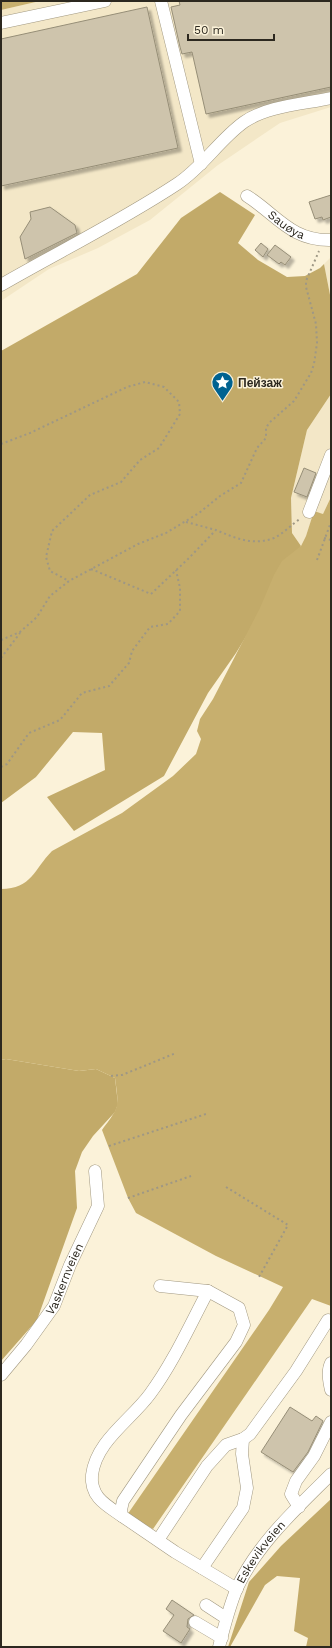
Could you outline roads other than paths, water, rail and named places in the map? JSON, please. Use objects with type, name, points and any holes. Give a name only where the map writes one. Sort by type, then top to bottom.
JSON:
[{"type":"street","points":[[1,23],[105,1]]},
{"type":"street","points":[[161,1],[201,164]]},
{"type":"street","points":[[1,284],[179,183],[201,164],[244,122],[263,112],[331,98]]},
{"type":"street","name":"Sauøya","points":[[247,196],[260,204],[275,218],[293,231],[306,238],[325,240]]},
{"type":"street","points":[[309,512],[331,455]]},
{"type":"street","name":"Vaskernveien","points":[[1,1375],[26,1345],[54,1306],[70,1265],[98,1206],[96,1171]]},
{"type":"street","points":[[122,1516],[121,1510],[123,1501],[181,1415],[236,1342],[244,1324],[239,1308],[208,1291],[160,1286]]},
{"type":"street","points":[[208,1291],[189,1329],[150,1394],[133,1415],[114,1432],[96,1458],[92,1475],[94,1491],[100,1502],[237,1589]]},
{"type":"street","points":[[158,1540],[207,1466],[226,1445],[243,1439],[250,1434],[296,1371],[328,1320]]},
{"type":"street","points":[[331,1363],[329,1366],[329,1378],[331,1390]]},
{"type":"street","points":[[299,1507],[291,1494],[296,1482],[314,1456],[331,1422]]},
{"type":"street","points":[[202,1568],[243,1508],[247,1488],[242,1454],[243,1439]]},
{"type":"street","name":"Eskevikveien","points":[[220,1643],[226,1618],[237,1589],[248,1567],[262,1546],[331,1474]]},
{"type":"street","points":[[206,1605],[226,1618]]},
{"type":"street","points":[[195,1622],[220,1643]]},
{"type":"place","name":"Пейзаж","points":[[223,402]]}]
